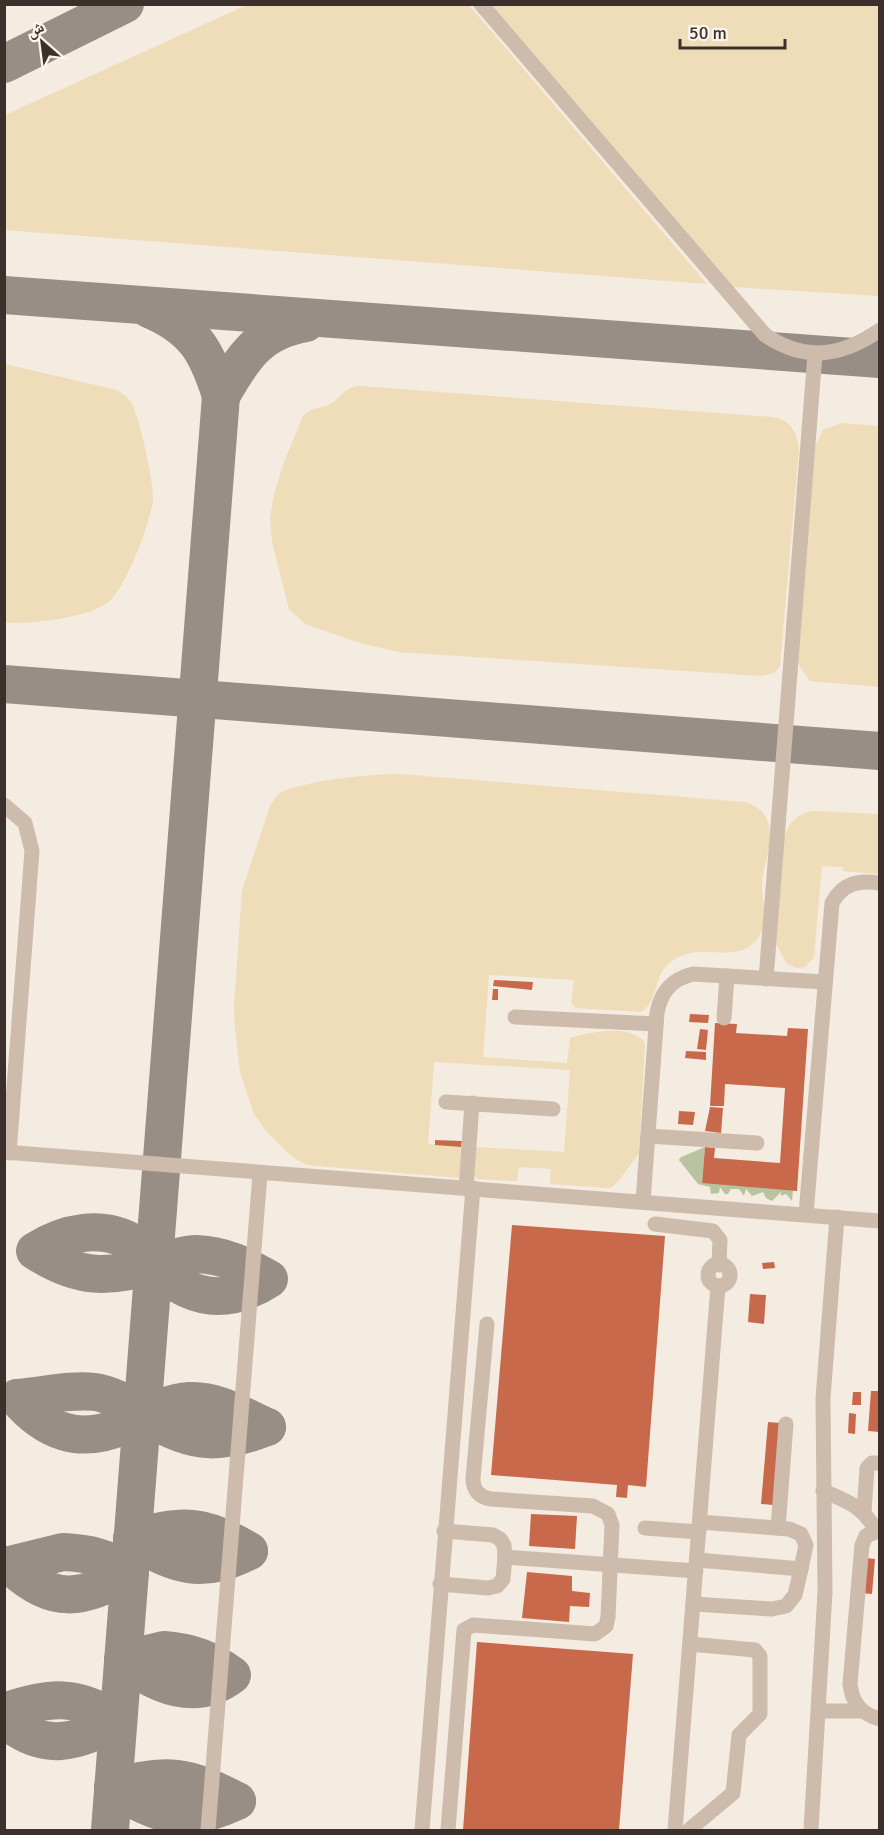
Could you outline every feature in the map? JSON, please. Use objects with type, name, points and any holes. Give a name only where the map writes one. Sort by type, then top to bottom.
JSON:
[{"type":"lane","points":[[481,4],[756,327],[786,346],[815,354],[844,348],[879,330]]},
{"type":"lane","points":[[766,979],[815,354]]},
{"type":"lane","points":[[4,805],[25,823],[32,851],[7,1152],[260,1174],[644,1201],[879,1221]]},
{"type":"lane","points":[[806,1214],[831,914],[837,894],[856,882],[879,883]]},
{"type":"lane","points":[[644,1201],[656,1024],[662,994],[675,981],[693,974],[824,982]]},
{"type":"lane","points":[[724,1018],[727,976]]},
{"type":"lane","points":[[515,1017],[656,1024]]},
{"type":"lane","points":[[446,1102],[553,1109]]},
{"type":"lane","points":[[422,1830],[470,1188],[472,1103]]},
{"type":"lane","points":[[648,1136],[757,1143]]},
{"type":"lane","points":[[208,1830],[260,1174]]},
{"type":"lane","points":[[811,1830],[825,1592],[824,1377],[837,1217]]},
{"type":"lane","points":[[655,1224],[713,1231],[720,1240],[719,1264],[712,1266],[708,1274],[710,1282],[718,1286],[675,1830]]},
{"type":"lane","points":[[448,1830],[464,1630],[473,1625],[591,1634],[599,1632],[606,1626],[608,1617],[612,1525],[604,1510],[593,1506],[491,1499],[480,1495],[476,1490],[474,1478],[487,1324]]},
{"type":"lane","points":[[778,1528],[786,1424]]},
{"type":"lane","points":[[864,1512],[867,1468],[872,1463],[879,1463]]},
{"type":"lane","points":[[824,1491],[864,1512],[878,1530],[866,1536],[862,1545],[850,1684],[855,1703],[862,1711],[879,1719]]},
{"type":"lane","points":[[645,1528],[778,1528],[796,1531],[804,1539],[806,1545],[801,1569],[791,1601],[779,1609],[693,1604]]},
{"type":"lane","points":[[440,1584],[493,1588],[503,1579],[505,1557],[504,1545],[497,1537],[444,1531]]},
{"type":"lane","points":[[505,1557],[610,1564],[801,1569]]},
{"type":"lane","points":[[689,1830],[733,1793],[739,1735],[759,1714],[760,1660],[755,1650],[690,1644]]},
{"type":"lane","points":[[819,1711],[862,1711]]},
{"type":"green space","points":[[705,1147],[702,1182],[793,1190],[792,1201],[786,1194],[781,1196],[781,1192],[772,1201],[766,1198],[763,1192],[752,1196],[746,1189],[744,1196],[739,1189],[731,1189],[728,1194],[725,1194],[720,1187],[719,1193],[711,1194],[710,1187],[698,1184],[679,1160]]},
{"type":"sand","points":[[249,4],[469,5],[707,284],[5,230],[5,115]]},
{"type":"sand","points":[[491,5],[879,5],[879,296],[733,287]]},
{"type":"sand","points":[[5,364],[118,391],[131,402],[138,420],[153,491],[151,510],[136,555],[122,584],[107,603],[86,613],[43,621],[5,623]]},
{"type":"sand","points":[[359,386],[772,417],[784,421],[795,432],[799,449],[780,666],[774,673],[761,676],[398,652],[360,643],[305,624],[289,609],[272,542],[270,518],[274,494],[303,416],[334,402],[350,388]]},
{"type":"sand","points":[[842,423],[879,426],[879,687],[810,681],[797,662],[814,449],[823,430]]},
{"type":"sand","points":[[400,774],[745,802],[752,804],[766,818],[770,842],[762,882],[765,922],[757,940],[740,951],[692,952],[673,960],[665,967],[648,1006],[642,1012],[575,1008],[571,1002],[574,980],[489,975],[483,1057],[567,1063],[570,1038],[588,1033],[610,1031],[630,1033],[645,1043],[639,1153],[617,1183],[610,1188],[550,1184],[551,1169],[519,1167],[517,1181],[477,1179],[474,1176],[476,1147],[564,1152],[570,1070],[434,1062],[428,1144],[461,1147],[459,1178],[307,1165],[292,1157],[267,1132],[254,1114],[240,1072],[234,1006],[242,891],[270,806],[276,796],[282,792],[307,784],[373,775]]},
{"type":"sand","points":[[813,811],[879,814],[879,874],[843,871],[843,867],[822,866],[814,957],[805,967],[796,968],[786,963],[776,943],[784,840],[794,820],[802,814]]},
{"type":"building","points":[[494,980],[533,982],[532,990],[493,986]]},
{"type":"building","points":[[493,989],[498,989],[498,1000],[492,1000]]},
{"type":"building","points":[[690,1014],[709,1015],[708,1023],[689,1022]]},
{"type":"building","points":[[715,1023],[737,1024],[736,1033],[787,1036],[788,1028],[808,1029],[797,1191],[702,1183],[705,1147],[715,1148],[714,1158],[780,1163],[785,1088],[725,1084],[724,1106],[710,1106]]},
{"type":"building","points":[[700,1029],[708,1030],[706,1050],[697,1049]]},
{"type":"building","points":[[686,1051],[706,1052],[706,1060],[685,1058]]},
{"type":"building","points":[[710,1107],[723,1108],[721,1133],[705,1131]]},
{"type":"building","points":[[679,1111],[695,1112],[693,1125],[678,1124]]},
{"type":"building","points":[[435,1140],[462,1141],[461,1147],[435,1145]]},
{"type":"building","points":[[512,1225],[665,1236],[646,1487],[628,1485],[627,1498],[616,1497],[617,1485],[491,1475]]},
{"type":"building","points":[[774,1262],[775,1268],[763,1269],[762,1263]]},
{"type":"building","points":[[750,1294],[766,1295],[764,1324],[748,1322]]},
{"type":"building","points":[[871,1391],[880,1391],[880,1432],[868,1431]]},
{"type":"building","points":[[853,1392],[861,1392],[861,1405],[852,1405]]},
{"type":"building","points":[[849,1413],[856,1414],[855,1434],[848,1433]]},
{"type":"building","points":[[768,1422],[780,1423],[773,1505],[761,1504]]},
{"type":"building","points":[[531,1514],[577,1516],[575,1549],[529,1546]]},
{"type":"building","points":[[865,1558],[875,1559],[872,1594],[862,1593]]},
{"type":"building","points":[[527,1572],[572,1576],[572,1591],[590,1593],[589,1607],[570,1606],[569,1622],[522,1618]]},
{"type":"building","points":[[477,1642],[633,1654],[619,1830],[463,1830]]},
{"type":"taxiway","points":[[4,64],[125,4]]},
{"type":"taxiway","points":[[4,295],[880,359]]},
{"type":"taxiway","points":[[149,309],[177,324],[197,343],[210,366],[221,396],[245,358],[264,339],[276,332],[306,323]]},
{"type":"taxiway","points":[[110,1830],[221,396]]},
{"type":"taxiway","points":[[4,684],[880,751]]},
{"type":"taxiway","points":[[269,1279],[216,1256],[187,1255],[157,1264],[139,1269],[94,1274],[66,1267],[35,1251],[71,1235],[97,1232],[123,1238],[135,1244],[153,1265],[167,1277],[181,1286],[209,1296],[238,1294],[269,1279]]},
{"type":"taxiway","points":[[17,1398],[76,1391],[101,1393],[119,1400],[173,1430],[202,1439],[232,1438],[267,1427]]},
{"type":"taxiway","points":[[17,1398],[39,1419],[64,1432],[77,1434],[106,1432],[163,1407],[190,1401],[220,1406],[267,1427]]},
{"type":"taxiway","points":[[132,1539],[165,1530],[192,1529],[219,1535],[249,1551]]},
{"type":"taxiway","points":[[132,1539],[161,1556],[189,1564],[218,1563],[249,1551]]},
{"type":"taxiway","points":[[63,1552],[98,1557],[130,1572],[97,1589],[68,1594],[40,1587],[10,1565],[63,1552]]},
{"type":"taxiway","points":[[164,1650],[200,1657],[232,1675],[204,1688],[190,1689],[162,1683],[123,1660],[164,1650]]},
{"type":"taxiway","points":[[4,1712],[35,1703],[63,1700],[89,1706],[118,1721]]},
{"type":"taxiway","points":[[4,1719],[19,1730],[47,1741],[74,1739],[118,1721]]},
{"type":"taxiway","points":[[113,1788],[148,1779],[176,1779],[205,1786],[237,1801]]},
{"type":"taxiway","points":[[113,1788],[145,1805],[174,1814],[202,1813],[237,1801]]}]
